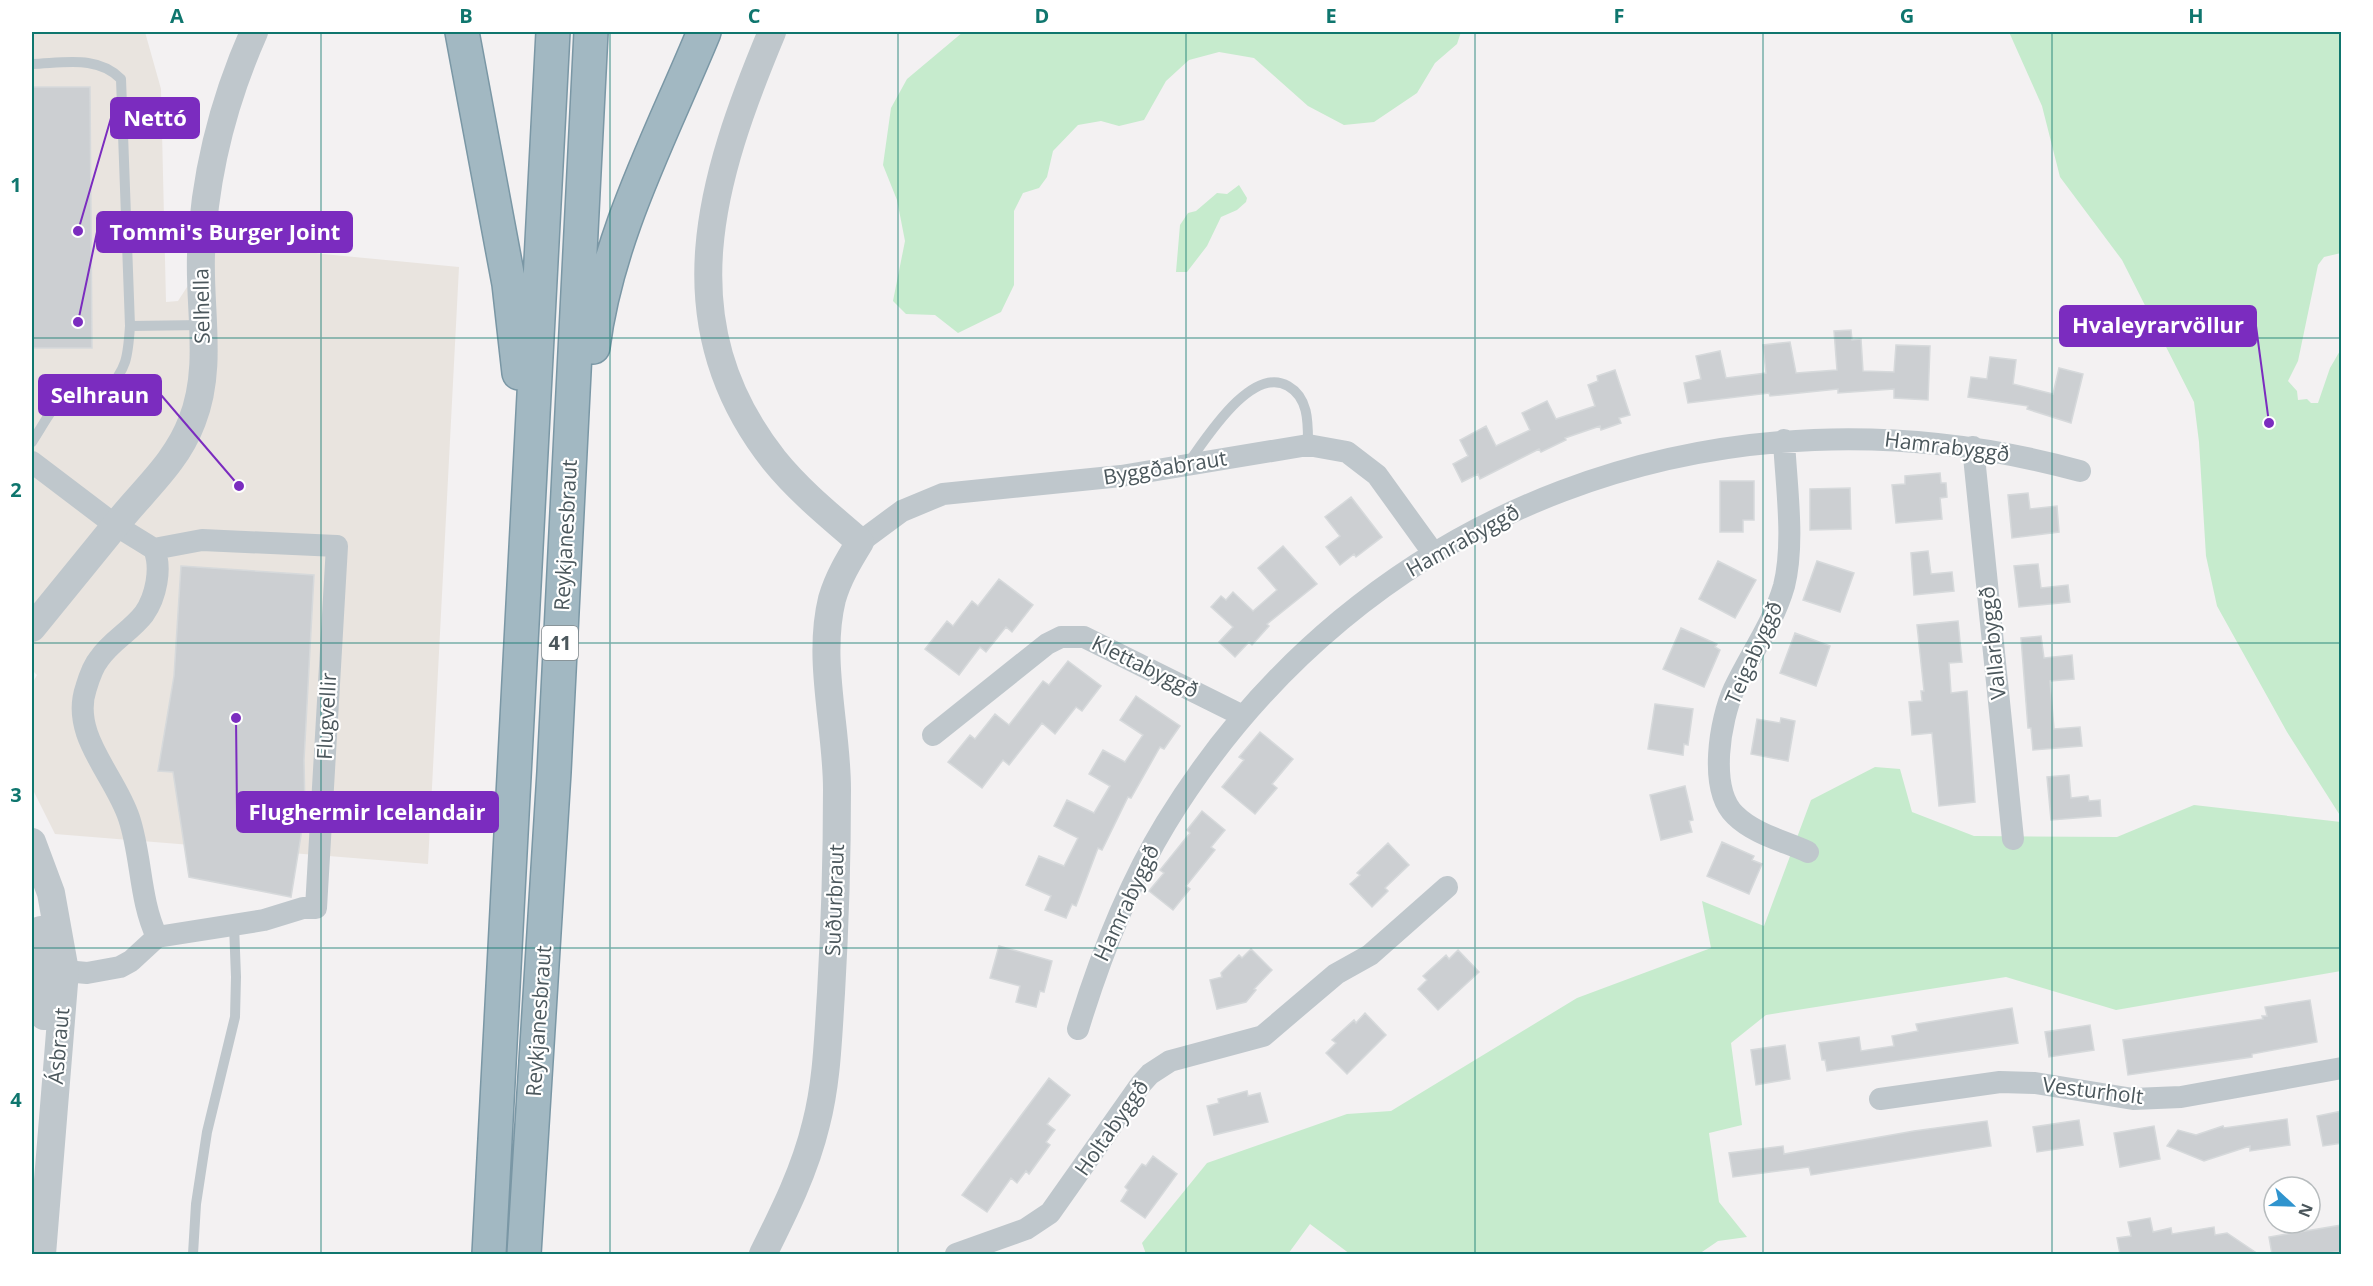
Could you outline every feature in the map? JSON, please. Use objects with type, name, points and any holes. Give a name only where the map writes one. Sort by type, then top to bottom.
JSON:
[{"type":"highway","points":[[462,32],[509,284],[520,366],[503,744],[511,864]]},
{"type":"highway","name":"Reykjanesbraut","points":[[489,1254],[511,864],[552,32]]},
{"type":"highway","name":"Reykjanesbraut","points":[[524,1254],[554,772],[591,32]]},
{"type":"highway","points":[[554,772],[576,611],[586,395],[596,324],[609,269],[627,215],[704,32]]},
{"type":"street","name":"Selhella","points":[[32,628],[115,525],[173,459],[188,431],[202,384],[201,255],[209,183],[225,108],[255,32]]},
{"type":"street","points":[[772,32],[745,95],[719,180],[708,252],[710,316],[717,349],[728,381],[756,436],[798,486],[860,542]]},
{"type":"street","name":"Hamrabyggð","points":[[1078,1029],[1106,944],[1143,863],[1189,787],[1243,716],[1279,678],[1333,627],[1365,601],[1434,554],[1516,510],[1603,477],[1692,453],[1784,440],[1879,438],[1972,447],[2080,471]]},
{"type":"street","name":"Teigabyggð","points":[[1784,440],[1789,556],[1784,584],[1766,633],[1733,690],[1721,740],[1720,787],[1727,805],[1748,826],[1808,852]]},
{"type":"street","name":"Byggðabraut","points":[[860,542],[902,511],[943,494],[1066,483],[1308,445],[1347,452],[1377,475],[1434,554]]},
{"type":"street","name":"Vallarbyggð","points":[[1972,447],[2013,839]]},
{"type":"street","points":[[32,462],[115,525],[154,549],[158,568],[152,596],[144,614],[97,661],[85,690],[83,715],[86,735],[119,794],[129,818],[147,916],[157,937],[131,961],[120,967],[87,973],[65,971]]},
{"type":"street","name":"Flugvellir","points":[[154,549],[202,540],[337,546],[316,908],[303,908],[264,920],[157,937]]},
{"type":"street","name":"Suðurbraut","points":[[763,1254],[804,1166],[817,1124],[825,1071],[836,904],[837,843],[836,750],[828,674],[827,633],[832,599],[843,570],[860,542]]},
{"type":"street","name":"Klettabyggð","points":[[933,735],[1047,644],[1069,635],[1097,643],[1243,716]]},
{"type":"street","name":"Ásbraut","points":[[32,842],[51,892],[65,971],[42,1254]]},
{"type":"street","name":"Holtabyggð","points":[[956,1254],[1026,1229],[1050,1213],[1141,1084],[1155,1070],[1180,1057],[1263,1036],[1336,974],[1370,955],[1448,887]]},
{"type":"street","name":"Ásbraut","points":[[32,891],[43,936],[45,990],[32,1179]]},
{"type":"street","name":"Vesturholt","points":[[1880,1099],[2000,1082],[2035,1083],[2133,1099],[2181,1097],[2342,1068]]},
{"type":"lane","points":[[32,64],[93,63],[110,67],[121,79],[130,326],[128,358],[119,378],[105,392],[69,395],[54,407],[32,441]]},
{"type":"lane","points":[[130,326],[203,325]]},
{"type":"lane","points":[[1187,465],[1224,416],[1246,394],[1264,382],[1272,381],[1290,387],[1303,402],[1307,417],[1308,445]]},
{"type":"lane","points":[[193,1254],[196,1204],[207,1132],[234,1017],[237,977],[234,925]]},
{"type":"shaded area","points":[[32,32],[145,32],[161,89],[166,302],[178,301],[218,239],[323,254],[459,267],[428,864],[55,834],[32,788],[32,684],[37,675],[32,670]]},
{"type":"green space","points":[[963,32],[1461,32],[1457,44],[1435,63],[1417,93],[1374,122],[1344,125],[1308,106],[1254,58],[1219,52],[1189,60],[1166,81],[1144,120],[1119,126],[1101,121],[1078,125],[1053,151],[1047,177],[1039,188],[1023,193],[1014,211],[1014,285],[1001,312],[958,333],[935,315],[906,314],[893,301],[905,241],[897,200],[883,165],[891,108],[907,79]]},
{"type":"green space","points":[[2009,32],[2341,32],[2341,253],[2324,257],[2318,265],[2298,361],[2288,381],[2297,391],[2298,400],[2307,399],[2311,403],[2318,403],[2330,368],[2341,349],[2341,817],[2287,732],[2217,606],[2206,556],[2199,442],[2194,402],[2122,260],[2060,177],[2042,106]]},
{"type":"green space","points":[[1239,185],[1247,198],[1246,202],[1237,210],[1221,217],[1207,246],[1187,272],[1176,272],[1180,225],[1188,213],[1196,211],[1217,193],[1227,194]]},
{"type":"green space","points":[[1875,767],[1900,769],[1912,812],[1974,836],[2117,837],[2194,805],[2341,822],[2341,971],[2116,1010],[2006,977],[1766,1015],[1731,1043],[1742,1125],[1709,1133],[1719,1202],[1747,1237],[1718,1241],[1699,1254],[1350,1254],[1310,1224],[1288,1254],[1146,1254],[1142,1243],[1207,1163],[1347,1114],[1391,1111],[1577,998],[1711,948],[1702,901],[1764,926],[1811,800]]},
{"type":"building","points":[[32,87],[90,87],[92,348],[32,348]]},
{"type":"building","points":[[1851,330],[1852,340],[1861,339],[1863,371],[1894,372],[1896,345],[1930,346],[1928,400],[1894,398],[1894,389],[1838,393],[1838,389],[1770,396],[1769,393],[1688,403],[1684,383],[1701,379],[1696,356],[1720,351],[1726,378],[1766,373],[1763,345],[1790,342],[1796,373],[1837,370],[1834,331]]},
{"type":"building","points":[[1990,357],[2016,360],[2013,384],[2053,394],[2059,368],[2083,374],[2071,423],[2027,409],[2028,406],[1968,397],[1971,377],[1987,379]]},
{"type":"building","points":[[1615,370],[1630,415],[1619,418],[1621,423],[1601,430],[1600,426],[1565,438],[1566,440],[1541,452],[1539,449],[1480,479],[1478,474],[1462,482],[1453,464],[1468,456],[1460,440],[1486,426],[1496,446],[1530,430],[1522,413],[1547,401],[1556,419],[1595,406],[1588,385],[1598,381],[1597,376]]},
{"type":"building","points":[[1940,473],[1941,483],[1946,483],[1947,497],[1940,498],[1942,519],[1896,523],[1892,485],[1905,484],[1905,476]]},
{"type":"building","points":[[1720,481],[1754,481],[1754,520],[1743,520],[1743,532],[1720,532]]},
{"type":"building","points":[[1850,488],[1851,529],[1810,530],[1810,489]]},
{"type":"building","points":[[2028,493],[2030,509],[2057,506],[2059,532],[2012,538],[2008,495]]},
{"type":"building","points":[[1351,497],[1382,537],[1356,557],[1354,554],[1340,565],[1326,547],[1340,536],[1325,517]]},
{"type":"building","points":[[1283,546],[1317,584],[1267,624],[1269,626],[1252,645],[1249,642],[1235,657],[1219,642],[1233,627],[1211,607],[1221,596],[1226,600],[1233,592],[1253,611],[1277,590],[1258,568]]},
{"type":"building","points":[[1928,551],[1931,574],[1952,572],[1954,591],[1914,595],[1911,553]]},
{"type":"building","points":[[1718,561],[1756,580],[1735,618],[1699,599]]},
{"type":"building","points":[[1817,561],[1854,573],[1840,612],[1803,600]]},
{"type":"building","points":[[2038,564],[2041,588],[2068,585],[2070,602],[2019,607],[2014,566]]},
{"type":"building","points":[[181,566],[314,575],[304,760],[305,811],[291,897],[189,877],[173,772],[158,771],[174,676]]},
{"type":"building","points":[[999,579],[1033,605],[1012,632],[1006,627],[986,652],[980,647],[959,675],[925,649],[947,621],[953,626],[972,601],[978,606]]},
{"type":"building","points":[[1958,621],[1962,662],[1949,663],[1951,693],[1967,691],[1975,802],[1939,806],[1932,733],[1912,735],[1909,702],[1922,701],[1921,691],[1924,691],[1917,625]]},
{"type":"building","points":[[1681,628],[1717,644],[1715,647],[1720,650],[1704,687],[1663,669]]},
{"type":"building","points":[[1795,633],[1830,646],[1816,686],[1780,673]]},
{"type":"building","points":[[2041,636],[2044,658],[2072,655],[2074,679],[2050,681],[2054,729],[2080,727],[2082,746],[2033,750],[2031,728],[2028,728],[2021,638]]},
{"type":"building","points":[[1068,661],[1101,686],[1082,711],[1076,707],[1055,734],[1042,723],[1009,765],[1003,760],[982,788],[948,762],[970,735],[975,739],[995,714],[1009,725],[1043,681],[1049,685]]},
{"type":"building","points":[[1136,696],[1180,726],[1164,749],[1160,747],[1131,798],[1128,797],[1102,850],[1098,848],[1076,906],[1072,904],[1066,918],[1045,910],[1051,896],[1026,885],[1039,856],[1064,866],[1078,838],[1054,826],[1067,800],[1094,813],[1110,786],[1089,774],[1103,750],[1125,762],[1143,735],[1120,720]]},
{"type":"building","points":[[1655,704],[1693,709],[1688,745],[1684,744],[1683,755],[1648,749]]},
{"type":"building","points":[[1781,718],[1795,721],[1788,761],[1751,754],[1757,719],[1780,723]]},
{"type":"building","points":[[1260,732],[1293,759],[1272,784],[1277,788],[1255,814],[1222,787],[1244,760],[1239,757]]},
{"type":"building","points":[[2069,775],[2071,798],[2088,796],[2089,801],[2100,800],[2101,816],[2051,820],[2047,777]]},
{"type":"building","points":[[1685,786],[1693,820],[1689,821],[1692,832],[1661,840],[1650,795]]},
{"type":"building","points":[[1202,811],[1225,830],[1211,847],[1215,850],[1186,886],[1190,889],[1173,910],[1149,891],[1164,873],[1160,870],[1190,833],[1187,830]]},
{"type":"building","points":[[1722,842],[1754,856],[1752,860],[1762,864],[1749,894],[1707,876]]},
{"type":"building","points":[[1388,843],[1409,865],[1385,888],[1388,891],[1372,907],[1350,884],[1360,875],[1357,873]]},
{"type":"building","points":[[999,946],[1052,961],[1044,992],[1040,991],[1036,1007],[1016,1002],[1020,986],[990,978]]},
{"type":"building","points":[[1251,949],[1272,970],[1254,989],[1256,990],[1246,1002],[1217,1009],[1210,980],[1222,977],[1221,973],[1239,955],[1242,958]]},
{"type":"building","points":[[1458,950],[1479,972],[1438,1010],[1418,989],[1427,980],[1423,976],[1446,955],[1449,959]]},
{"type":"building","points":[[2310,1000],[2317,1042],[2252,1054],[2252,1057],[2128,1075],[2123,1040],[2263,1019],[2262,1016],[2267,1016],[2265,1007]]},
{"type":"building","points":[[2012,1008],[2018,1043],[1827,1071],[1825,1060],[1822,1060],[1819,1043],[1859,1037],[1861,1051],[1894,1046],[1892,1036],[1918,1031],[1916,1024]]},
{"type":"building","points":[[1365,1013],[1386,1035],[1347,1074],[1326,1053],[1336,1043],[1332,1040],[1354,1020],[1356,1023]]},
{"type":"building","points":[[2090,1025],[2094,1050],[2049,1057],[2045,1032]]},
{"type":"building","points":[[1785,1045],[1790,1079],[1756,1085],[1751,1050]]},
{"type":"building","points":[[1049,1078],[1070,1095],[1047,1124],[1055,1130],[1046,1142],[1050,1145],[1029,1174],[1026,1171],[1017,1183],[1011,1178],[987,1212],[962,1195]]},
{"type":"building","points":[[1247,1091],[1248,1096],[1260,1093],[1268,1122],[1214,1135],[1207,1106],[1219,1103],[1218,1099]]},
{"type":"building","points":[[2342,1111],[2342,1143],[2323,1146],[2317,1116]]},
{"type":"building","points":[[2287,1119],[2290,1145],[2250,1151],[2250,1146],[2204,1161],[2167,1146],[2178,1130],[2196,1135],[2223,1126],[2224,1128]]},
{"type":"building","points":[[2079,1120],[2083,1145],[2037,1152],[2033,1127]]},
{"type":"building","points":[[1987,1121],[1991,1146],[1811,1175],[1809,1167],[1733,1177],[1729,1153],[1783,1146],[1784,1154],[1914,1131]]},
{"type":"building","points":[[2154,1126],[2160,1159],[2120,1167],[2114,1133]]},
{"type":"building","points":[[1153,1156],[1177,1174],[1145,1218],[1121,1201],[1128,1190],[1125,1187],[1142,1164],[1146,1166]]},
{"type":"building","points":[[2150,1218],[2153,1232],[2171,1228],[2172,1234],[2214,1227],[2215,1235],[2227,1233],[2258,1254],[2120,1254],[2117,1238],[2131,1236],[2128,1222]]},
{"type":"building","points":[[2342,1225],[2342,1251],[2320,1254],[2272,1254],[2269,1237],[2322,1235],[2322,1228]]},
{"type":"place","name":"Nettó","points":[[78,231]]},
{"type":"place","name":"Tommi's Burger Joint","points":[[78,322]]},
{"type":"place","name":"Hvaleyrarvöllur","points":[[2269,423]]},
{"type":"place","name":"Selhraun","points":[[239,486]]},
{"type":"place","name":"Flughermir Icelandair","points":[[236,718]]}]
